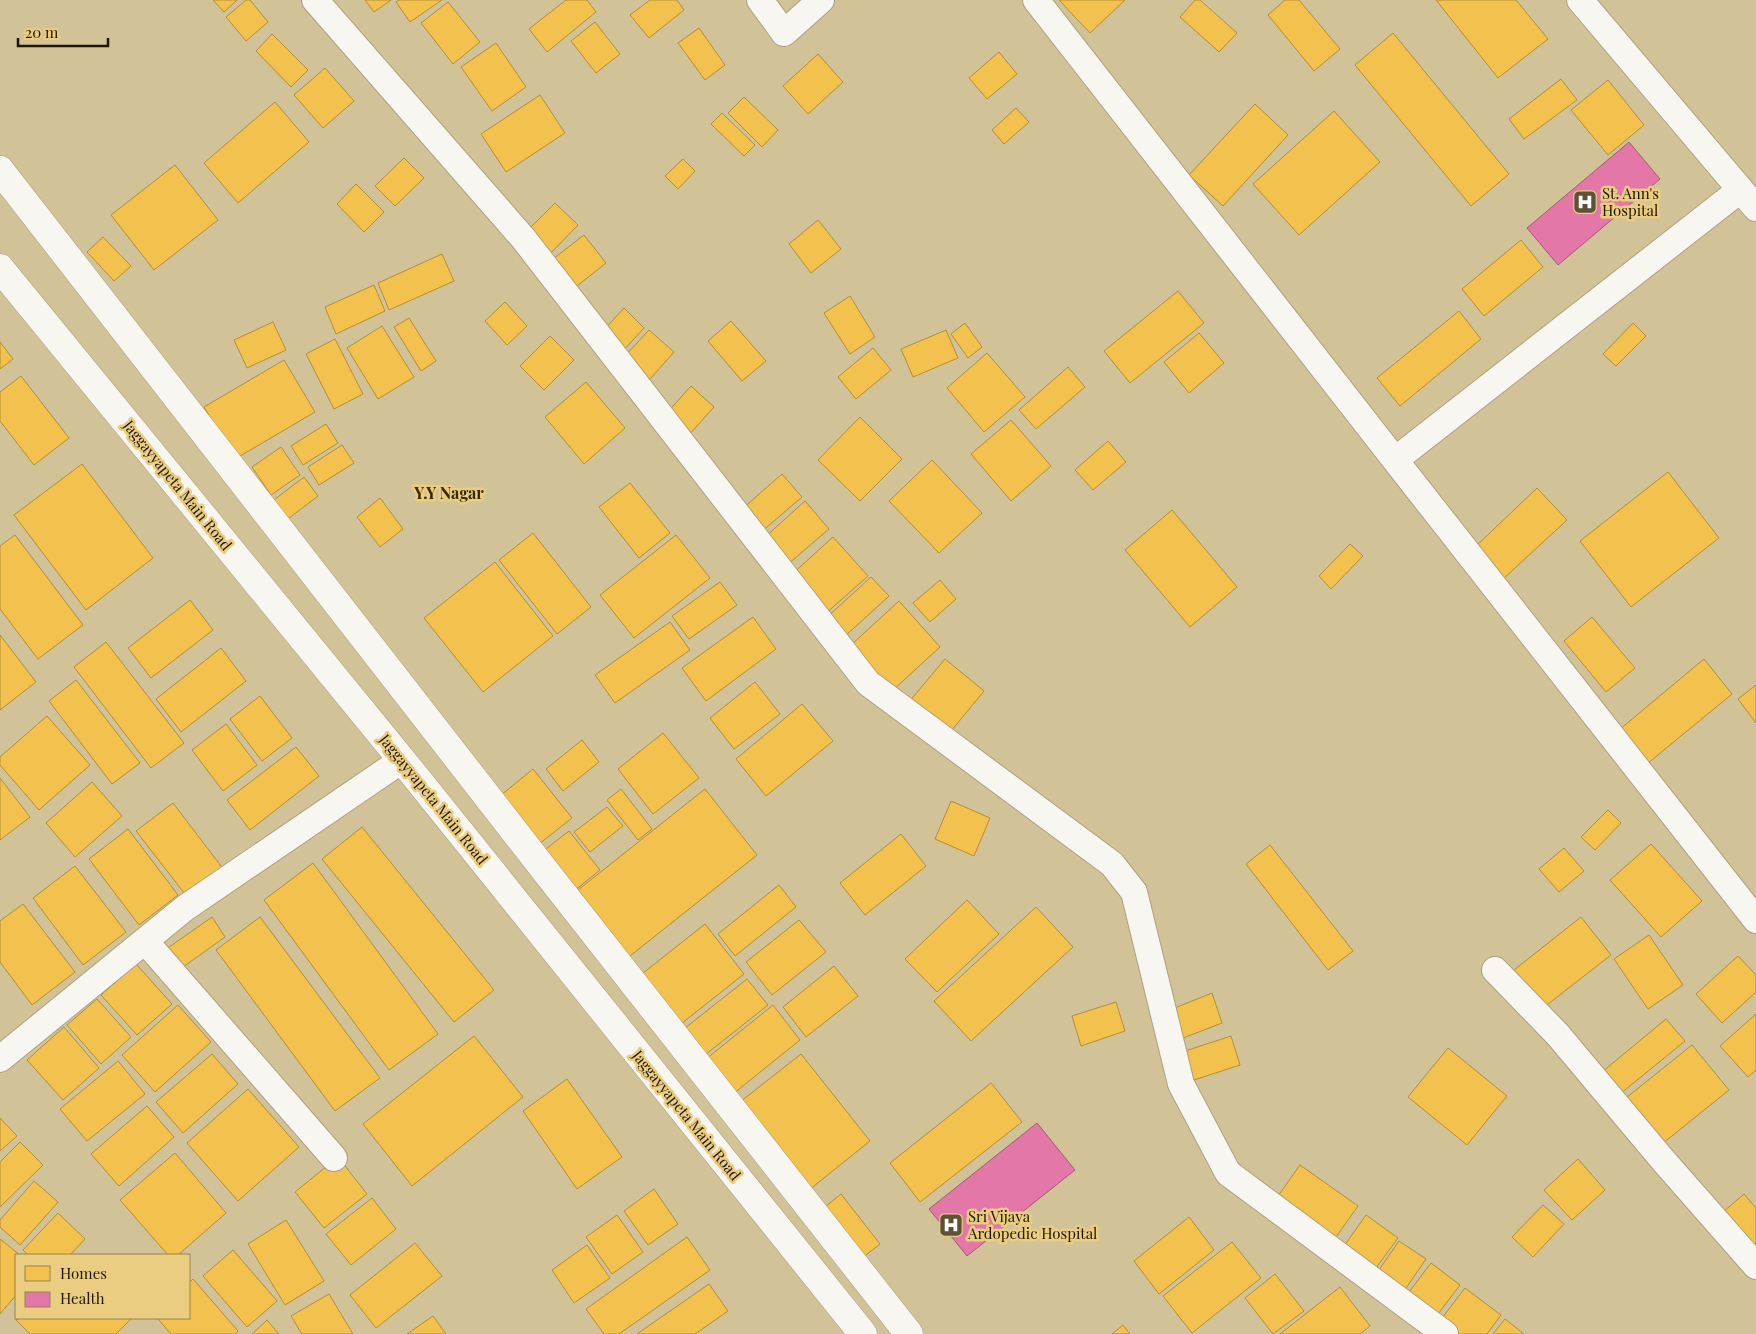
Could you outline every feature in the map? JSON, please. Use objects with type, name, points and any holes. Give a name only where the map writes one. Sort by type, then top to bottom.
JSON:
[{"type":"main road","points":[[0,170],[549,876],[910,1334]]},
{"type":"main road","name":"Jaggayyapeta Main Road","points":[[0,268],[402,760],[863,1334]]},
{"type":"street","points":[[315,0],[523,238],[868,683],[1112,864],[1134,892],[1182,1084],[1228,1173],[1445,1334]]},
{"type":"street","points":[[760,0],[784,33],[820,0]]},
{"type":"street","points":[[1036,0],[1756,920]]},
{"type":"street","points":[[1395,460],[1748,199],[1580,0]]},
{"type":"street","points":[[0,1059],[185,908],[402,760]]},
{"type":"street","points":[[145,941],[334,1158]]},
{"type":"street","points":[[1495,970],[1558,1035],[1662,1159],[1756,1266]]},
{"type":"building: Homes","points":[[213,0],[237,0],[224,12]]},
{"type":"building: Homes","points":[[246,0],[250,0],[268,22],[246,41],[226,17]]},
{"type":"building: Homes","points":[[365,0],[391,0],[374,12]]},
{"type":"building: Homes","points":[[399,0],[442,0],[410,22],[396,2]]},
{"type":"building: Homes","points":[[566,0],[587,0],[596,12],[547,52],[529,29]]},
{"type":"building: Homes","points":[[650,0],[677,0],[684,10],[649,38],[630,15]]},
{"type":"building: Homes","points":[[1059,0],[1125,0],[1090,33]]},
{"type":"building: Homes","points":[[1195,0],[1200,0],[1237,33],[1219,52],[1180,17]]},
{"type":"building: Homes","points":[[1285,0],[1299,0],[1340,49],[1314,71],[1268,15]]},
{"type":"building: Homes","points":[[1436,0],[1516,0],[1548,39],[1498,78]]},
{"type":"building: Homes","points":[[448,2],[480,42],[453,64],[421,23]]},
{"type":"building: Homes","points":[[595,22],[620,54],[596,73],[571,41]]},
{"type":"building: Homes","points":[[699,28],[725,65],[705,80],[678,43]]},
{"type":"building: Homes","points":[[1393,33],[1509,174],[1471,206],[1355,65]]},
{"type":"building: Homes","points":[[272,34],[308,70],[291,87],[256,51]]},
{"type":"building: Homes","points":[[496,43],[526,87],[492,111],[461,67]]},
{"type":"building: Homes","points":[[999,52],[1017,74],[987,99],[969,78]]},
{"type":"building: Homes","points":[[818,54],[843,82],[808,114],[783,86]]},
{"type":"building: Homes","points":[[325,68],[354,101],[323,128],[294,95]]},
{"type":"building: Homes","points":[[1561,79],[1577,100],[1524,139],[1509,119]]},
{"type":"building: Homes","points":[[1608,80],[1644,125],[1608,155],[1571,110]]},
{"type":"building: Homes","points":[[540,95],[565,133],[506,172],[481,134]]},
{"type":"building: Homes","points":[[744,97],[778,130],[762,147],[728,113]]},
{"type":"building: Homes","points":[[275,102],[309,142],[238,203],[204,163]]},
{"type":"building: Homes","points":[[1255,104],[1288,135],[1223,206],[1189,175]]},
{"type":"building: Homes","points":[[1016,108],[1029,122],[1004,144],[992,130]]},
{"type":"building: Homes","points":[[1334,111],[1380,162],[1299,235],[1253,184]]},
{"type":"building: Homes","points":[[722,113],[755,145],[744,156],[711,124]]},
{"type":"building: Homes","points":[[404,158],[424,178],[395,206],[375,186]]},
{"type":"building: Homes","points":[[683,159],[695,171],[678,189],[665,176]]},
{"type":"building: Homes","points":[[175,165],[218,220],[154,270],[111,215]]},
{"type":"building: Homes","points":[[356,184],[384,212],[364,232],[337,204]]},
{"type":"building: Homes","points":[[555,203],[578,225],[547,257],[524,234]]},
{"type":"building: Homes","points":[[818,220],[841,249],[811,273],[789,244]]},
{"type":"building: Homes","points":[[584,235],[606,263],[572,290],[549,262]]},
{"type":"building: Homes","points":[[103,237],[131,266],[114,281],[87,252]]},
{"type":"building: Homes","points":[[1521,240],[1543,267],[1484,316],[1462,289]]},
{"type":"building: Homes","points":[[442,254],[454,281],[389,310],[378,283]]},
{"type":"building: Homes","points":[[374,285],[385,311],[336,334],[325,307]]},
{"type":"building: Homes","points":[[1178,291],[1204,323],[1130,383],[1104,351]]},
{"type":"building: Homes","points":[[850,296],[875,337],[850,354],[824,313]]},
{"type":"building: Homes","points":[[505,302],[527,326],[507,345],[485,321]]},
{"type":"building: Homes","points":[[624,308],[644,328],[622,352],[601,333]]},
{"type":"building: Homes","points":[[1459,311],[1481,339],[1400,406],[1377,378]]},
{"type":"building: Homes","points":[[409,318],[436,361],[421,371],[394,327]]},
{"type":"building: Homes","points":[[731,321],[766,361],[742,381],[708,341]]},
{"type":"building: Homes","points":[[273,322],[286,350],[247,368],[234,340]]},
{"type":"building: Homes","points":[[965,323],[982,347],[968,358],[951,334]]},
{"type":"building: Homes","points":[[1633,323],[1646,336],[1616,366],[1603,354]]},
{"type":"building: Homes","points":[[382,326],[414,377],[378,399],[347,348]]},
{"type":"building: Homes","points":[[649,330],[674,352],[650,379],[624,357]]},
{"type":"building: Homes","points":[[946,330],[958,358],[913,377],[901,349]]},
{"type":"building: Homes","points":[[1199,333],[1224,363],[1189,393],[1164,362]]},
{"type":"building: Homes","points":[[550,336],[574,360],[544,390],[520,366]]},
{"type":"building: Homes","points":[[335,339],[363,394],[334,409],[306,354]]},
{"type":"building: Homes","points":[[0,342],[13,359],[0,369]]},
{"type":"building: Homes","points":[[873,348],[891,370],[856,399],[838,377]]},
{"type":"building: Homes","points":[[987,353],[1025,397],[984,432],[947,388]]},
{"type":"building: Homes","points":[[284,360],[315,412],[235,459],[204,407]]},
{"type":"building: Homes","points":[[1068,367],[1085,387],[1036,429],[1019,410]]},
{"type":"building: Homes","points":[[21,376],[69,438],[34,465],[0,421],[0,392]]},
{"type":"building: Homes","points":[[586,382],[625,428],[584,464],[545,417]]},
{"type":"building: Homes","points":[[691,386],[714,407],[688,436],[665,415]]},
{"type":"building: Homes","points":[[860,417],[902,459],[860,501],[818,460]]},
{"type":"building: Homes","points":[[1011,420],[1051,466],[1011,501],[971,454]]},
{"type":"building: Homes","points":[[326,424],[338,443],[303,465],[291,446]]},
{"type":"building: Homes","points":[[1108,441],[1126,462],[1093,490],[1075,470]]},
{"type":"building: Homes","points":[[342,445],[354,463],[319,485],[308,467]]},
{"type":"building: Homes","points":[[281,447],[300,475],[271,495],[252,467]]},
{"type":"building: Homes","points":[[932,460],[982,513],[939,553],[889,501]]},
{"type":"building: Homes","points":[[82,464],[153,558],[86,610],[14,515]]},
{"type":"building: Homes","points":[[1668,472],[1719,538],[1631,607],[1580,541]]},
{"type":"building: Homes","points":[[782,474],[802,497],[760,533],[741,510]]},
{"type":"building: Homes","points":[[304,477],[318,496],[284,522],[270,503]]},
{"type":"building: Homes","points":[[630,483],[670,533],[639,558],[599,507]]},
{"type":"building: Homes","points":[[1537,488],[1567,520],[1502,580],[1473,549]]},
{"type":"building: Homes","points":[[380,498],[403,529],[380,547],[357,517]]},
{"type":"building: Homes","points":[[805,501],[829,529],[787,565],[764,538]]},
{"type":"building: Homes","points":[[1172,510],[1237,587],[1190,627],[1125,550]]},
{"type":"building: Homes","points":[[533,533],[591,607],[557,634],[499,560]]},
{"type":"building: Homes","points":[[15,535],[83,625],[38,659],[0,609],[0,546]]},
{"type":"building: Homes","points":[[676,535],[710,578],[634,638],[600,595]]},
{"type":"building: Homes","points":[[833,537],[868,576],[824,615],[789,577]]},
{"type":"building: Homes","points":[[1350,544],[1363,556],[1331,589],[1319,576]]},
{"type":"building: Homes","points":[[495,562],[553,636],[483,692],[424,618]]},
{"type":"building: Homes","points":[[871,577],[889,596],[842,639],[825,619]]},
{"type":"building: Homes","points":[[940,580],[956,599],[930,622],[913,603]]},
{"type":"building: Homes","points":[[720,582],[737,605],[689,639],[672,616]]},
{"type":"building: Homes","points":[[190,600],[213,630],[151,678],[128,648]]},
{"type":"building: Homes","points":[[899,601],[940,647],[892,691],[850,646]]},
{"type":"building: Homes","points":[[753,617],[776,649],[706,701],[682,668]]},
{"type":"building: Homes","points":[[1592,617],[1635,668],[1606,692],[1564,641]]},
{"type":"building: Homes","points":[[670,622],[690,650],[615,703],[595,675]]},
{"type":"building: Homes","points":[[0,635],[36,682],[0,710]]},
{"type":"building: Homes","points":[[106,642],[184,743],[151,768],[74,667]]},
{"type":"building: Homes","points":[[221,648],[246,681],[181,732],[156,699]]},
{"type":"building: Homes","points":[[945,659],[984,691],[947,736],[908,703]]},
{"type":"building: Homes","points":[[1704,659],[1732,694],[1647,764],[1619,730]]},
{"type":"building: Homes","points":[[76,680],[140,763],[112,784],[49,701]]},
{"type":"building: Homes","points":[[755,682],[780,714],[734,749],[710,718]]},
{"type":"building: Homes","points":[[1756,685],[1756,723],[1738,699]]},
{"type":"building: Homes","points":[[260,696],[292,738],[262,761],[230,719]]},
{"type":"building: Homes","points":[[802,704],[833,741],[766,796],[736,759]]},
{"type":"building: Homes","points":[[47,716],[90,765],[39,810],[0,765],[0,757]]},
{"type":"building: Homes","points":[[226,724],[257,765],[223,791],[192,750]]},
{"type":"building: Homes","points":[[663,733],[699,778],[653,814],[618,769]]},
{"type":"building: Homes","points":[[582,740],[599,762],[563,791],[546,769]]},
{"type":"building: Homes","points":[[296,747],[319,776],[250,830],[227,800]]},
{"type":"building: Homes","points":[[533,769],[572,818],[534,848],[495,800]]},
{"type":"building: Homes","points":[[0,778],[30,817],[0,840]]},
{"type":"building: Homes","points":[[92,782],[122,816],[75,857],[46,823]]},
{"type":"building: Homes","points":[[621,789],[652,829],[638,840],[607,800]]},
{"type":"building: Homes","points":[[705,789],[757,855],[625,960],[573,894]]},
{"type":"building: Homes","points":[[951,801],[990,818],[974,856],[935,839]]},
{"type":"building: Homes","points":[[173,803],[224,870],[188,898],[136,831]]},
{"type":"building: Homes","points":[[607,807],[623,826],[590,852],[574,832]]},
{"type":"building: Homes","points":[[1608,810],[1621,823],[1595,850],[1581,837]]},
{"type":"building: Homes","points":[[362,827],[494,990],[454,1022],[322,859]]},
{"type":"building: Homes","points":[[128,829],[178,895],[139,925],[89,859]]},
{"type":"building: Homes","points":[[569,831],[600,870],[573,892],[542,852]]},
{"type":"building: Homes","points":[[901,834],[926,866],[865,915],[840,883]]},
{"type":"building: Homes","points":[[1651,844],[1702,901],[1661,937],[1610,880]]},
{"type":"building: Homes","points":[[1270,845],[1353,951],[1328,970],[1246,864]]},
{"type":"building: Homes","points":[[1564,848],[1584,871],[1559,892],[1539,869]]},
{"type":"building: Homes","points":[[313,863],[438,1034],[389,1070],[264,900]]},
{"type":"building: Homes","points":[[75,866],[126,932],[83,965],[33,898]]},
{"type":"building: Homes","points":[[779,885],[796,907],[735,956],[718,934]]},
{"type":"building: Homes","points":[[967,900],[999,934],[937,992],[905,959]]},
{"type":"building: Homes","points":[[23,904],[75,972],[32,1005],[0,962],[0,921]]},
{"type":"building: Homes","points":[[1036,907],[1073,947],[971,1041],[934,1001]]},
{"type":"building: Homes","points":[[212,917],[225,937],[179,970],[165,950]]},
{"type":"building: Homes","points":[[260,917],[380,1078],[335,1111],[216,950]]},
{"type":"building: Homes","points":[[1581,917],[1611,955],[1543,1008],[1514,970]]},
{"type":"building: Homes","points":[[799,920],[826,952],[772,995],[746,962]]},
{"type":"building: Homes","points":[[705,924],[744,974],[667,1035],[628,985]]},
{"type":"building: Homes","points":[[1649,935],[1683,985],[1648,1009],[1614,959]]},
{"type":"building: Homes","points":[[1738,956],[1756,975],[1756,992],[1722,1023],[1696,994]]},
{"type":"building: Homes","points":[[136,964],[172,1004],[137,1035],[101,995]]},
{"type":"building: Homes","points":[[834,966],[858,996],[806,1037],[783,1007]]},
{"type":"building: Homes","points":[[747,979],[768,1005],[691,1066],[670,1040]]},
{"type":"building: Homes","points":[[1212,993],[1222,1023],[1183,1038],[1172,1009]]},
{"type":"building: Homes","points":[[97,999],[131,1037],[101,1064],[67,1025]]},
{"type":"building: Homes","points":[[1116,1002],[1125,1031],[1081,1046],[1072,1016]]},
{"type":"building: Homes","points":[[178,1005],[211,1042],[155,1092],[122,1055]]},
{"type":"building: Homes","points":[[773,1005],[800,1040],[728,1098],[701,1063]]},
{"type":"building: Homes","points":[[1756,1014],[1756,1070],[1748,1077],[1720,1046]]},
{"type":"building: Homes","points":[[1666,1019],[1685,1041],[1620,1094],[1602,1072]]},
{"type":"building: Homes","points":[[64,1027],[99,1068],[63,1100],[27,1060]]},
{"type":"building: Homes","points":[[474,1036],[523,1097],[412,1186],[363,1124]]},
{"type":"building: Homes","points":[[1231,1036],[1240,1065],[1194,1080],[1185,1051]]},
{"type":"building: Homes","points":[[1692,1045],[1729,1090],[1657,1148],[1621,1102]]},
{"type":"building: Homes","points":[[1448,1048],[1507,1096],[1467,1145],[1408,1097]]},
{"type":"building: Homes","points":[[212,1054],[238,1084],[183,1133],[156,1102]]},
{"type":"building: Homes","points":[[801,1054],[870,1141],[804,1194],[735,1106]]},
{"type":"building: Homes","points":[[118,1061],[145,1094],[87,1141],[60,1109]]},
{"type":"building: Homes","points":[[567,1079],[622,1157],[577,1189],[523,1111]]},
{"type":"building: Homes","points":[[991,1083],[1022,1122],[920,1202],[890,1163]]},
{"type":"building: Homes","points":[[248,1089],[299,1147],[238,1201],[187,1143]]},
{"type":"building: Homes","points":[[147,1106],[174,1137],[119,1186],[91,1154]]},
{"type":"building: Homes","points":[[0,1118],[17,1136],[0,1151]]},
{"type":"building: Homes","points":[[20,1142],[43,1165],[0,1207],[0,1162]]},
{"type":"building: Homes","points":[[175,1153],[226,1213],[179,1254],[167,1254],[120,1200]]},
{"type":"building: Homes","points":[[338,1157],[367,1194],[324,1228],[295,1192]]},
{"type":"building: Homes","points":[[1578,1159],[1605,1190],[1572,1220],[1544,1190]]},
{"type":"building: Homes","points":[[1300,1165],[1358,1206],[1331,1244],[1273,1203]]},
{"type":"building: Homes","points":[[34,1181],[58,1202],[20,1245],[0,1227],[0,1220]]},
{"type":"building: Homes","points":[[654,1189],[678,1224],[648,1245],[624,1211]]},
{"type":"building: Homes","points":[[841,1194],[880,1244],[848,1269],[809,1220]]},
{"type":"building: Homes","points":[[1744,1194],[1756,1208],[1756,1243],[1752,1246],[1723,1212]]},
{"type":"building: Homes","points":[[372,1198],[396,1229],[351,1265],[326,1234]]},
{"type":"building: Homes","points":[[1543,1205],[1564,1224],[1533,1257],[1512,1237]]},
{"type":"building: Homes","points":[[58,1213],[85,1239],[71,1254],[27,1254],[23,1250]]},
{"type":"building: Homes","points":[[617,1215],[643,1252],[612,1274],[586,1237]]},
{"type":"building: Homes","points":[[1366,1215],[1398,1238],[1376,1268],[1344,1246]]},
{"type":"building: Homes","points":[[1189,1217],[1214,1250],[1159,1294],[1134,1261]]},
{"type":"building: Homes","points":[[286,1220],[324,1281],[285,1305],[248,1244]]},
{"type":"building: Homes","points":[[687,1237],[710,1270],[619,1334],[604,1334],[586,1309]]},
{"type":"building: Homes","points":[[0,1239],[19,1254],[15,1254],[15,1296],[0,1314]]},
{"type":"building: Homes","points":[[1399,1241],[1426,1259],[1404,1291],[1377,1273]]},
{"type":"building: Homes","points":[[1232,1242],[1261,1278],[1192,1333],[1163,1296]]},
{"type":"building: Homes","points":[[415,1243],[442,1276],[376,1328],[350,1295]]},
{"type":"building: Homes","points":[[587,1245],[610,1278],[574,1303],[552,1270]]},
{"type":"building: Homes","points":[[233,1250],[277,1301],[247,1327],[203,1276]]},
{"type":"building: Homes","points":[[1431,1263],[1460,1285],[1438,1314],[1409,1292]]},
{"type":"building: Homes","points":[[1275,1274],[1304,1311],[1273,1334],[1245,1298]]},
{"type":"building: Homes","points":[[193,1279],[238,1331],[235,1334],[171,1334],[158,1319],[190,1319],[190,1282]]},
{"type":"building: Homes","points":[[709,1284],[728,1311],[695,1334],[637,1334]]},
{"type":"building: Homes","points":[[1340,1287],[1370,1326],[1360,1334],[1280,1334]]},
{"type":"building: Homes","points":[[1465,1288],[1501,1315],[1487,1334],[1455,1334],[1439,1322]]},
{"type":"building: Homes","points":[[329,1294],[353,1334],[302,1334],[291,1316]]},
{"type":"building: Homes","points":[[433,1316],[446,1334],[407,1334]]},
{"type":"building: Homes","points":[[131,1319],[116,1334],[30,1334],[16,1320]]},
{"type":"building: Homes","points":[[1505,1319],[1524,1334],[1493,1334]]},
{"type":"building: Homes","points":[[267,1320],[279,1334],[252,1334]]},
{"type":"building: Homes","points":[[1123,1325],[1130,1334],[1112,1334]]},
{"type":"building: Health","points":[[1629,142],[1660,179],[1558,265],[1527,228]]},
{"type":"building: Health","points":[[1037,1123],[1075,1170],[967,1256],[929,1209]]},
{"type":"place","name":"St. Ann's Hospital","points":[[1585,202]]},
{"type":"place","name":"Sri Vijaya Ardopedic Hospital","points":[[951,1225]]},
{"type":"district","name":"Y.Y Nagar","points":[[449,492]]}]
